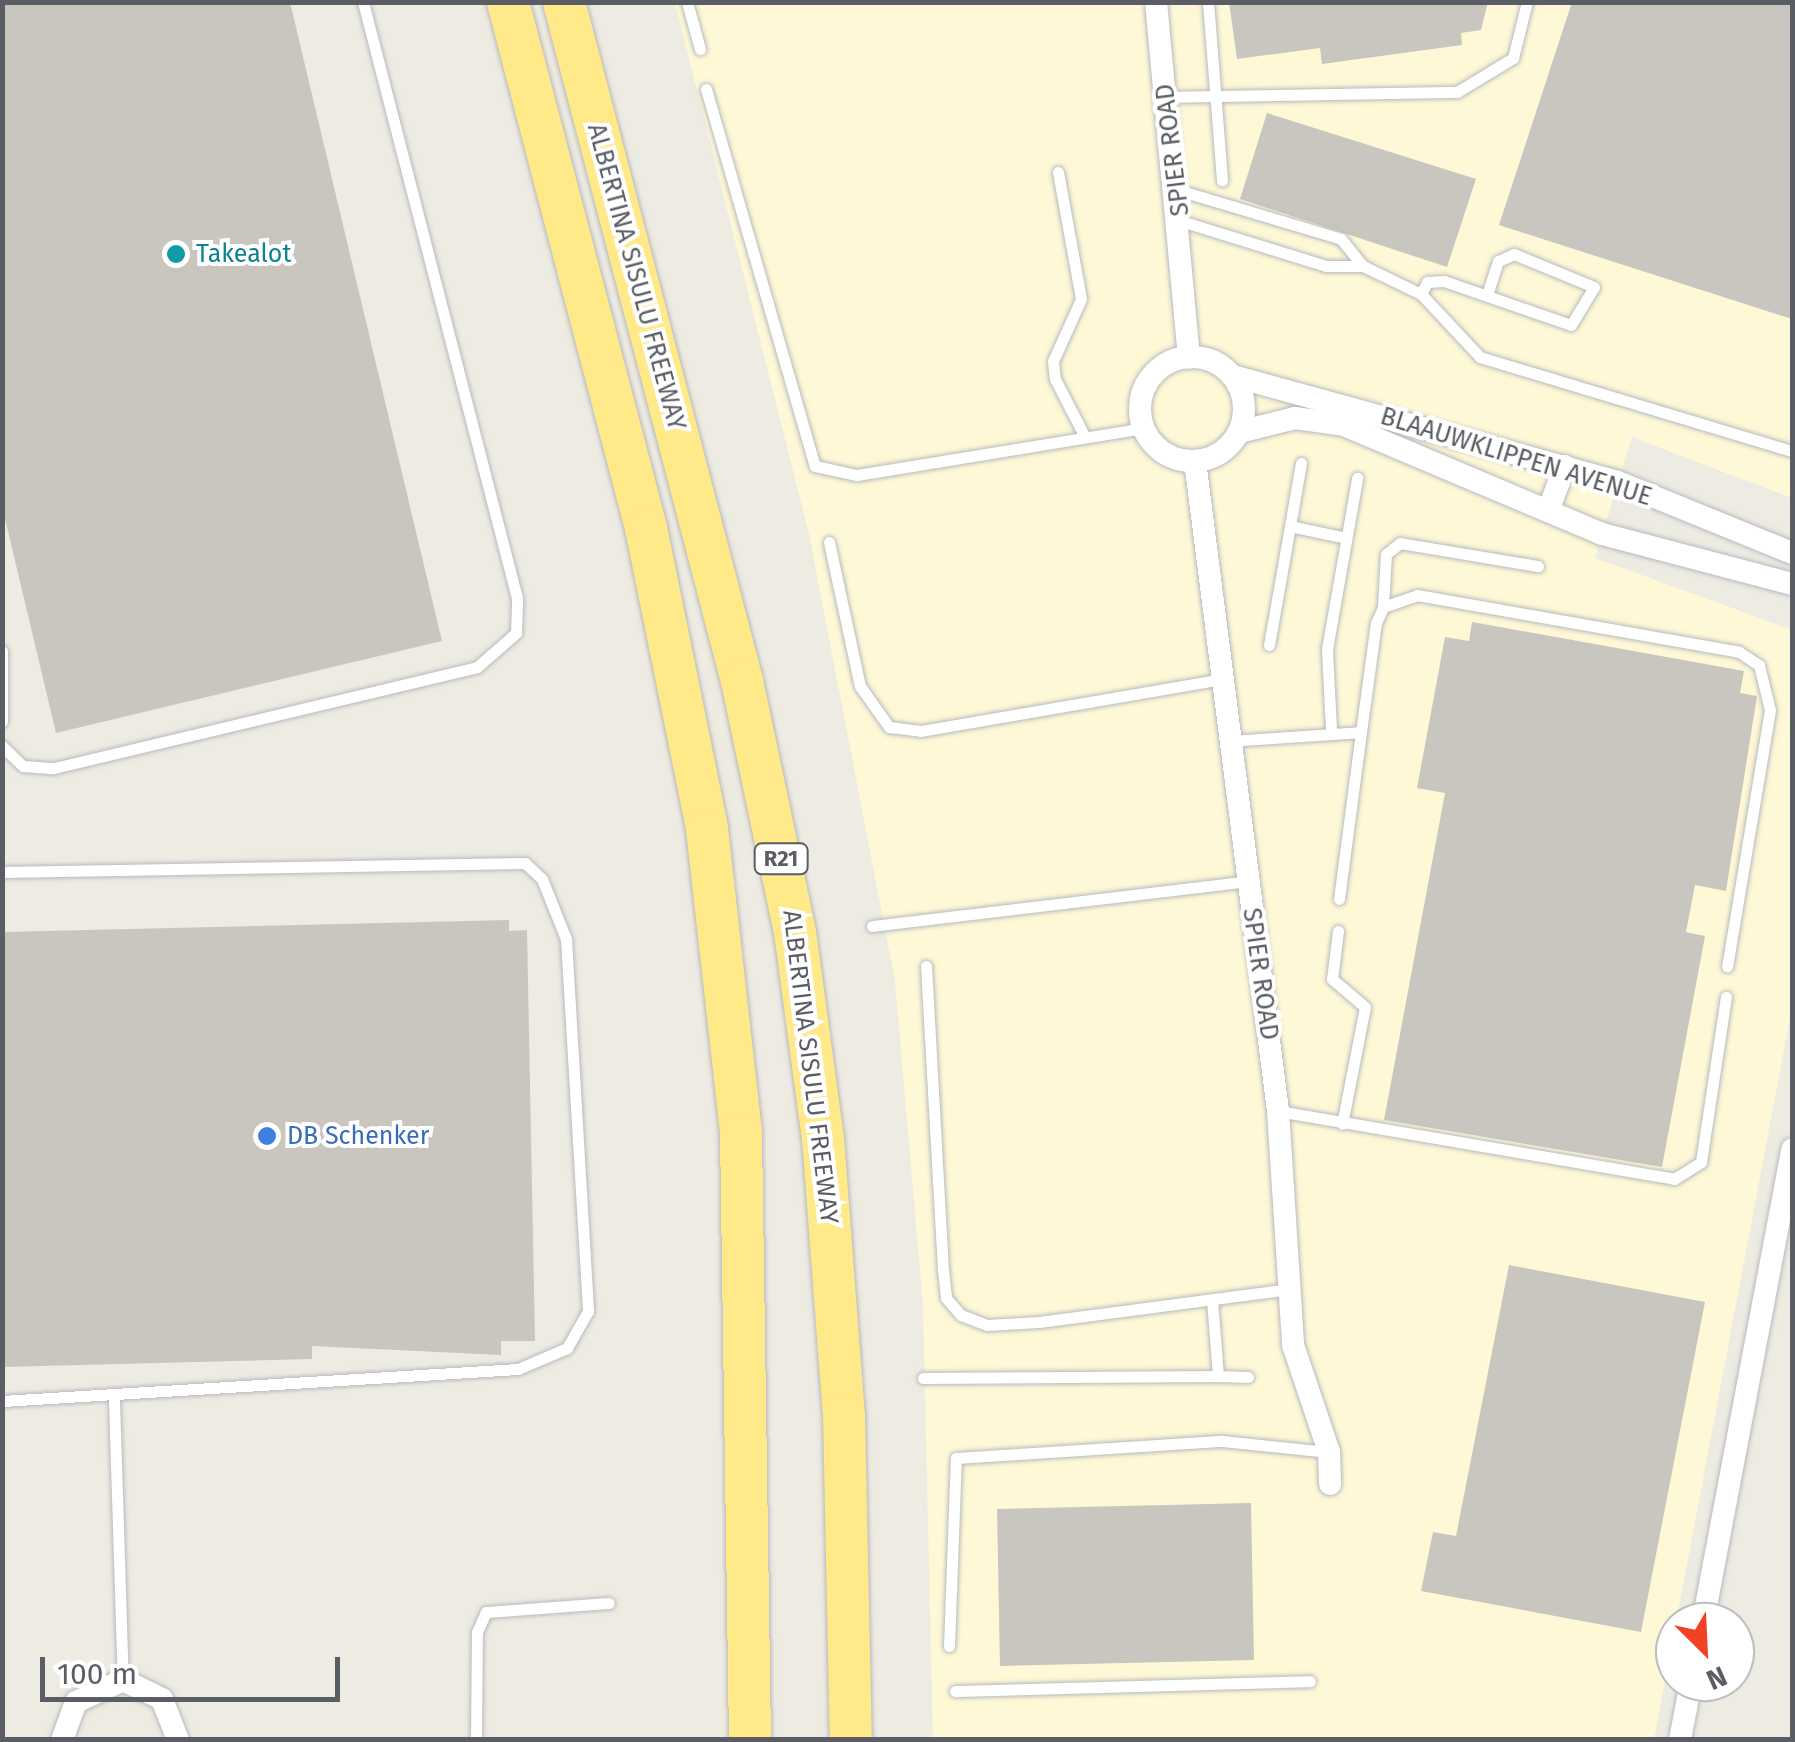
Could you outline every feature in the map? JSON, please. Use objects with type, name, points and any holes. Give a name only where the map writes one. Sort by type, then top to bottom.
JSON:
[{"type":"highway","points":[[508,2],[646,528],[707,829],[741,1133],[750,1740]]},
{"type":"highway","name":"ALBERTINA SISULU FREEWAY","points":[[564,2],[742,680],[795,932],[824,1138],[844,1415],[850,1740]]},
{"type":"street","name":"SPIER ROAD","points":[[1156,2],[1182,221],[1188,356]]},
{"type":"street","points":[[1188,356],[1233,376],[1244,403],[1238,432],[1195,460],[1164,453],[1144,428],[1148,381],[1188,356]]},
{"type":"street","name":"BLAAUWKLIPPEN AVENUE","points":[[1233,376],[1565,466],[1792,553]]},
{"type":"street","name":"BLAAUWKLIPPEN AVENUE","points":[[1238,432],[1295,418],[1332,422],[1548,512],[1792,584]]},
{"type":"street","name":"SPIER ROAD","points":[[1195,460],[1278,1111],[1294,1289],[1294,1345],[1330,1452],[1330,1484]]},
{"type":"street","points":[[1548,512],[1565,466]]},
{"type":"street","points":[[1699,558],[1712,520]]},
{"type":"street","points":[[1706,1602],[1792,1149]]},
{"type":"street","points":[[62,1740],[76,1702],[123,1680],[162,1699],[178,1740]]},
{"type":"street","points":[[1680,1740],[1688,1702]]},
{"type":"lane","points":[[2,746],[23,766],[54,768],[478,668],[516,633],[518,598],[363,2]]},
{"type":"lane","points":[[687,2],[700,49]]},
{"type":"lane","points":[[1208,2],[1220,96],[1222,180]]},
{"type":"lane","points":[[1167,97],[1458,92],[1513,58],[1527,2]]},
{"type":"lane","points":[[706,89],[815,466],[857,475],[1144,428]]},
{"type":"lane","points":[[1058,172],[1081,299],[1054,379],[1085,438]]},
{"type":"lane","points":[[1178,190],[1342,239],[1363,266]]},
{"type":"lane","points":[[1182,221],[1326,266],[1363,266],[1421,294],[1480,356],[1792,451]]},
{"type":"lane","points":[[1421,294],[1434,279],[1571,324],[1594,286],[1514,254],[1498,261],[1486,295]]},
{"type":"lane","points":[[1268,646],[1301,463]]},
{"type":"lane","points":[[1330,729],[1327,649],[1357,478]]},
{"type":"lane","points":[[1290,526],[1346,538]]},
{"type":"lane","points":[[828,542],[860,686],[889,726],[921,731],[1220,679]]},
{"type":"lane","points":[[1339,899],[1361,732],[1383,607],[1386,554],[1400,544],[1538,566]]},
{"type":"lane","points":[[1383,607],[1417,595],[1482,604],[1739,652],[1759,665],[1770,710],[1727,966]]},
{"type":"lane","points":[[2,651],[2,721]]},
{"type":"lane","points":[[1229,741],[1330,729],[1361,732]]},
{"type":"lane","points":[[2,872],[501,857],[542,879],[566,939],[588,1311],[582,1334],[518,1369],[114,1400],[2,1401]]},
{"type":"lane","points":[[872,926],[1247,880]]},
{"type":"lane","points":[[1338,931],[1332,979],[1365,1007],[1342,1124]]},
{"type":"lane","points":[[926,966],[946,1298],[987,1325],[1294,1289]]},
{"type":"lane","points":[[1278,1111],[1674,1180],[1701,1162],[1726,996]]},
{"type":"lane","points":[[1212,1300],[1218,1376]]},
{"type":"lane","points":[[923,1378],[1248,1377]]},
{"type":"lane","points":[[114,1400],[123,1680]]},
{"type":"lane","points":[[949,1646],[956,1458],[1222,1441],[1330,1452]]},
{"type":"lane","points":[[476,1740],[477,1632],[486,1612],[610,1603]]},
{"type":"lane","points":[[955,1691],[1310,1681]]},
{"type":"shaded area","points":[[675,3],[1792,3],[1792,498],[1632,437],[1595,558],[1792,630],[1792,1007],[1680,1602],[1655,1602],[1655,1702],[1661,1702],[1654,1739],[933,1739],[923,1305],[895,981],[809,534]]},
{"type":"building","name":"Takealot","points":[[2,2],[290,2],[442,641],[56,733],[2,506]]},
{"type":"building","points":[[1229,2],[1488,2],[1481,30],[1461,33],[1462,45],[1322,64],[1320,48],[1237,59]]},
{"type":"building","points":[[1572,2],[1792,2],[1792,319],[1499,225]]},
{"type":"building","points":[[1267,113],[1476,179],[1447,267],[1240,199]]},
{"type":"building","points":[[1472,622],[1744,671],[1740,693],[1757,696],[1726,891],[1695,885],[1686,932],[1705,936],[1662,1167],[1384,1120],[1445,793],[1417,788],[1445,637],[1469,641]]},
{"type":"building","name":"DB Schenker","points":[[509,920],[509,931],[527,930],[535,1341],[501,1341],[501,1355],[312,1346],[312,1359],[2,1367],[2,932]]},
{"type":"building","points":[[1509,1265],[1705,1302],[1641,1632],[1421,1591],[1433,1532],[1456,1536]]},
{"type":"building","points":[[1251,1503],[1254,1660],[1000,1666],[997,1509]]},
{"type":"place","name":"Takealot","points":[[176,254]]},
{"type":"place","name":"DB Schenker","points":[[267,1136]]}]
